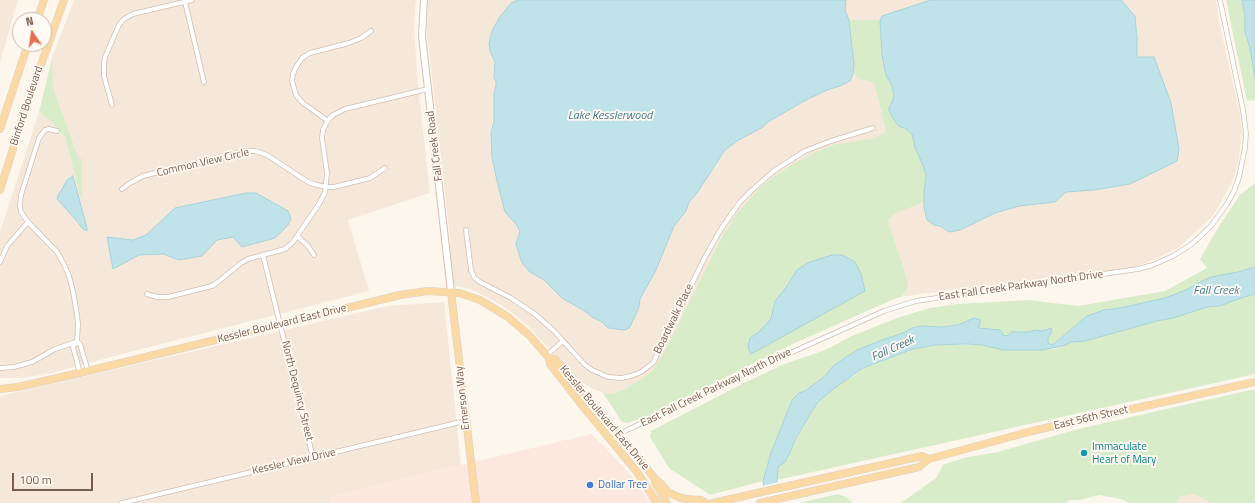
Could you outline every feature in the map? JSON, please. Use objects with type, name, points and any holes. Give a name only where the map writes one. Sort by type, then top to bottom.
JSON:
[{"type":"main road","points":[[40,12],[44,0]]},
{"type":"main road","name":"Binford Boulevard","points":[[0,190],[27,104],[64,0]]},
{"type":"main road","name":"Fall Creek Road","points":[[424,0],[422,36],[451,292]]},
{"type":"main road","name":"Binford Boulevard","points":[[0,130],[25,52]]},
{"type":"main road","name":"Kessler Boulevard East Drive","points":[[0,389],[18,387],[80,373],[408,293],[428,291],[451,292],[477,299],[508,317],[529,335],[548,356],[555,359],[619,434],[654,479],[667,503]]},
{"type":"main road","name":"Emerson Way","points":[[451,292],[465,421],[476,503]]},
{"type":"main road","name":"Kessler Boulevard East Drive","points":[[548,356],[550,364],[637,472],[657,503]]},
{"type":"main road","name":"East 56th Street","points":[[760,503],[919,467],[929,459],[1032,431],[1255,382]]},
{"type":"main road","name":"East 56th Street","points":[[713,503],[922,456],[929,459]]},
{"type":"main road","points":[[654,479],[666,490],[675,495],[686,499],[701,500],[706,503]]},
{"type":"street","points":[[112,105],[104,76],[104,64],[105,57],[119,24],[133,14],[192,0]]},
{"type":"street","name":"East Fall Creek Parkway North Drive","points":[[611,441],[619,434],[774,360],[891,308],[916,301],[1134,270],[1160,262],[1192,244],[1211,226],[1223,211],[1240,173],[1245,148],[1246,132],[1244,114],[1220,0]]},
{"type":"street","points":[[185,2],[204,82]]},
{"type":"street","points":[[328,121],[304,104],[296,95],[292,81],[296,67],[302,58],[310,53],[349,43],[361,38],[371,31]]},
{"type":"street","points":[[147,294],[157,297],[168,297],[212,286],[253,257],[286,249],[319,204],[326,187],[327,173],[322,138],[323,130],[333,115],[345,109],[428,89]]},
{"type":"street","name":"Boardwalk Place","points":[[466,230],[470,268],[476,279],[482,284],[524,306],[546,324],[584,364],[599,374],[608,377],[621,378],[631,376],[641,372],[653,363],[705,257],[721,228],[740,202],[770,174],[805,152],[831,141],[873,128]]},
{"type":"street","points":[[57,131],[49,129],[45,130],[39,138],[20,200],[22,212],[28,222],[57,252],[66,270],[73,291],[78,315],[76,342],[74,347],[80,373]]},
{"type":"street","name":"Common View Circle","points":[[122,189],[143,176],[240,152],[250,151],[260,152],[270,156],[308,182],[326,187]]},
{"type":"street","points":[[326,187],[334,187],[370,178],[384,168]]},
{"type":"street","points":[[0,262],[10,241],[28,222]]},
{"type":"street","points":[[297,236],[308,246],[314,255]]},
{"type":"street","name":"North Dequincy Street","points":[[264,255],[277,313],[314,458]]},
{"type":"street","points":[[548,356],[563,341]]},
{"type":"street","points":[[0,368],[14,367],[32,362],[55,349],[76,342]]},
{"type":"street","points":[[76,342],[80,344],[88,371]]},
{"type":"street","name":"Kessler View Drive","points":[[122,503],[465,421]]},
{"type":"shaded area","points":[[0,0],[18,0],[15,12],[12,12],[12,21],[0,62]]},
{"type":"shaded area","points":[[74,0],[416,0],[414,26],[417,75],[430,193],[348,220],[369,291],[52,373],[23,378],[0,378],[0,232],[39,112],[51,121],[65,137],[81,201],[82,158],[79,159],[54,90],[52,58]]},
{"type":"shaded area","points":[[428,0],[518,0],[510,3],[499,18],[492,31],[489,43],[490,51],[495,62],[494,78],[496,81],[494,95],[494,121],[491,128],[492,158],[504,207],[520,231],[517,238],[521,260],[526,268],[544,280],[562,298],[602,322],[608,328],[616,329],[630,327],[639,307],[640,299],[656,270],[674,226],[686,211],[689,202],[697,193],[729,146],[806,100],[850,81],[853,74],[860,79],[874,83],[886,131],[876,138],[832,146],[794,163],[652,371],[625,389],[612,394],[603,393],[591,388],[579,380],[527,325],[503,306],[471,289],[452,285],[449,230],[427,32]]},
{"type":"shaded area","points":[[846,0],[931,0],[882,16],[880,20],[849,20],[845,10]]},
{"type":"shaded area","points":[[1121,0],[1216,0],[1221,31],[1239,108],[1242,130],[1238,165],[1233,180],[1213,216],[1179,247],[1160,257],[1132,268],[901,297],[908,288],[888,221],[894,214],[924,202],[928,220],[949,232],[995,213],[1019,206],[1055,202],[1066,192],[1094,190],[1130,184],[1137,39],[1135,16]]},
{"type":"shaded area","points":[[444,302],[461,465],[331,497],[332,503],[0,503],[0,396],[388,306]]},
{"type":"shaded area","points":[[592,434],[636,481],[651,503],[332,503],[331,497]]},
{"type":"shaded area","points":[[1194,494],[1211,503],[1176,503],[1182,496]]},
{"type":"green space","points":[[1226,0],[1242,0],[1245,16],[1245,32],[1250,48],[1255,78],[1255,101],[1247,101]]},
{"type":"green space","points":[[849,20],[880,20],[882,55],[886,75],[892,86],[894,96],[889,107],[900,127],[905,128],[912,134],[926,176],[924,202],[894,214],[888,221],[906,275],[908,288],[901,297],[795,343],[646,417],[627,423],[622,422],[603,393],[612,394],[625,389],[652,371],[665,351],[724,233],[745,204],[763,185],[794,163],[832,145],[876,138],[886,131],[874,83],[860,79],[853,74],[854,65]]},
{"type":"green space","points":[[52,58],[54,90],[79,159],[82,158],[82,204],[65,137],[51,121],[39,112]]},
{"type":"green space","points":[[1255,183],[1255,267],[1198,283],[1186,290],[1165,298],[1104,310],[1087,316],[1052,345],[1048,343],[1048,338],[1051,334],[1047,328],[1041,331],[1020,333],[1012,332],[1007,336],[1002,335],[1000,330],[977,328],[974,318],[958,325],[943,327],[921,326],[912,328],[903,333],[857,350],[833,366],[820,380],[805,391],[799,393],[792,400],[771,453],[763,481],[710,495],[669,468],[650,437],[651,431],[782,365],[825,350],[854,335],[900,317],[930,308],[957,304],[1028,300],[1078,306],[1165,291],[1207,268],[1200,259],[1221,223],[1240,195]]},
{"type":"green space","points":[[1255,294],[1255,374],[777,480],[778,467],[785,462],[817,403],[840,383],[854,376],[863,368],[913,349],[935,345],[982,345],[1004,350],[1054,349],[1071,342],[1085,341],[1173,318],[1207,307],[1220,306]]},
{"type":"green space","points":[[1255,389],[1255,503],[1211,503],[1194,494],[1182,496],[1176,503],[1129,503],[1121,499],[1099,495],[1080,500],[1071,500],[1065,503],[901,503],[936,478],[943,465],[963,458],[998,452],[1078,429]]},
{"type":"green space","points":[[838,494],[846,497],[853,503],[798,503]]},
{"type":"water","name":"Lake Kesslerwood","points":[[518,0],[846,0],[845,10],[849,20],[854,65],[853,74],[850,81],[806,100],[768,122],[763,127],[737,141],[725,150],[697,193],[689,202],[686,211],[674,226],[656,270],[640,299],[639,307],[630,327],[624,330],[608,328],[602,322],[562,298],[544,280],[530,272],[521,260],[516,244],[520,231],[505,212],[492,158],[491,133],[494,121],[494,95],[496,81],[494,78],[495,62],[490,51],[489,43],[492,31],[499,18],[511,3]]},
{"type":"water","points":[[931,0],[1121,0],[1135,16],[1137,57],[1154,57],[1171,103],[1179,149],[1177,161],[1130,184],[1094,190],[1066,192],[1055,202],[1019,206],[995,213],[960,230],[949,232],[940,226],[934,225],[927,220],[924,207],[926,176],[915,147],[912,134],[896,123],[889,111],[889,107],[894,96],[892,86],[886,75],[882,55],[880,20],[882,16]]},
{"type":"water","points":[[1242,0],[1255,0],[1255,78],[1250,48],[1245,32],[1245,16]]},
{"type":"water","points":[[73,176],[87,231],[83,229],[57,199],[67,180]]},
{"type":"water","points":[[246,193],[256,193],[288,211],[291,219],[288,225],[275,238],[242,247],[233,237],[217,240],[202,256],[179,260],[163,254],[139,255],[113,269],[107,237],[133,240],[146,235],[175,208]]},
{"type":"water","points":[[832,255],[842,255],[855,262],[861,274],[865,291],[751,354],[748,347],[750,338],[760,331],[771,319],[775,301],[785,289],[797,270],[807,263]]},
{"type":"water","name":"Fall Creek","points":[[1255,267],[1255,294],[1220,306],[1207,307],[1173,318],[1085,341],[1071,342],[1066,345],[1043,350],[1003,350],[982,345],[966,344],[935,345],[913,349],[863,368],[832,390],[817,403],[797,437],[785,462],[778,467],[777,480],[780,503],[766,503],[763,481],[771,453],[792,400],[799,393],[805,391],[820,380],[833,366],[857,350],[903,333],[912,328],[921,326],[943,327],[958,325],[974,318],[980,320],[978,328],[1000,330],[1003,333],[1002,335],[1007,336],[1012,332],[1041,331],[1051,328],[1052,331],[1048,338],[1048,343],[1052,345],[1087,316],[1104,310],[1165,298],[1186,290],[1211,277]]},
{"type":"pier","points":[[779,482],[782,503],[764,503],[762,486]]},
{"type":"place","name":"Immaculate Heart of Mary","points":[[1084,453]]},
{"type":"place","name":"Dollar Tree","points":[[590,485]]}]
